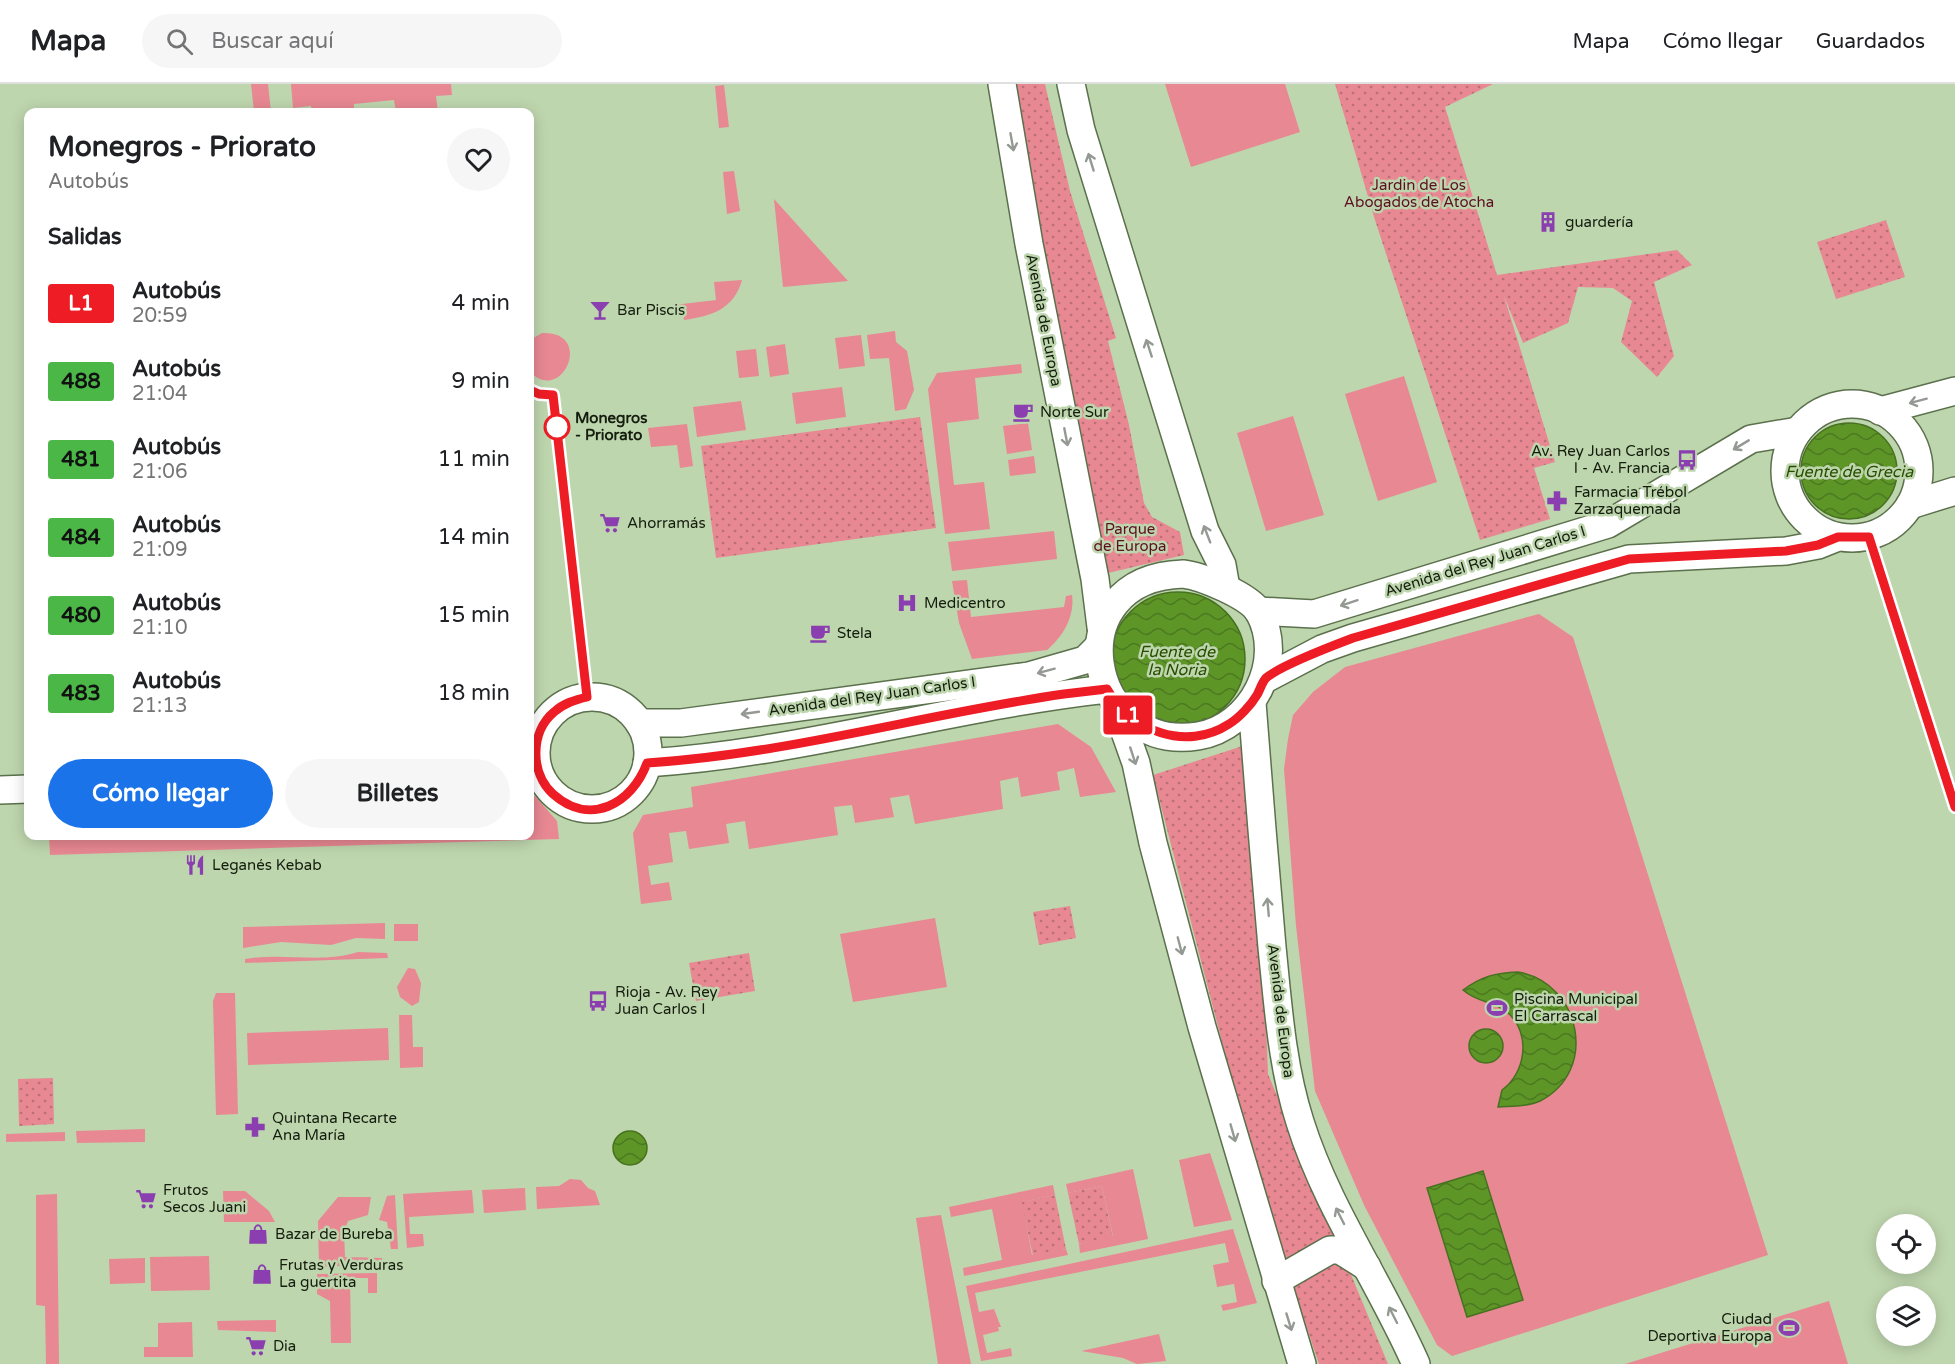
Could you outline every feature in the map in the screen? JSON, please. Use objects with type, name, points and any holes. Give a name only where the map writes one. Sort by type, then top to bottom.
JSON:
[{"type":"main road","name":"Avenida de Europa","points":[[1002,84],[1029,244],[1095,579],[1100,637]]},
{"type":"main road","points":[[1071,84],[1081,130],[1205,531],[1222,565],[1226,588]]},
{"type":"main road","points":[[1880,411],[1955,391]]},
{"type":"main road","points":[[1264,679],[1322,649],[1353,638],[1629,559],[1786,551],[1818,545],[1838,537],[1869,537],[1892,525],[1910,505],[1918,485],[1918,463],[1912,441],[1898,424],[1880,411],[1864,406],[1829,407],[1798,431],[1786,455],[1785,482],[1794,507],[1813,526],[1838,537]]},
{"type":"main road","name":"Avenida del Rey Juan Carlos I","points":[[1258,611],[1314,614],[1608,524],[1751,439],[1798,431]]},
{"type":"main road","points":[[1910,505],[1955,491]]},
{"type":"main road","points":[[1110,695],[1137,723],[1166,736],[1199,736],[1229,724],[1252,703],[1264,679],[1268,644],[1258,611],[1226,588],[1208,579],[1183,574],[1147,580],[1116,601],[1100,637],[1100,669],[1136,763],[1153,843],[1202,1027],[1302,1364]]},
{"type":"main road","name":"Avenida del Rey Juan Carlos I","points":[[639,723],[681,723],[1029,676],[1085,660],[1100,637]]},
{"type":"main road","name":"Avenida del Rey Juan Carlos I","points":[[647,763],[688,760],[775,747],[1034,698],[1110,695]]},
{"type":"main road","points":[[534,746],[541,728],[553,712],[569,702],[587,697],[617,703],[639,723],[647,742],[647,763],[641,781],[629,796],[612,806],[597,810],[572,806],[552,794],[535,774]]},
{"type":"main road","name":"Avenida de Europa","points":[[1252,703],[1255,766],[1279,1018],[1288,1080],[1299,1121],[1321,1178],[1416,1364]]},
{"type":"main road","points":[[0,776],[24,775]]},
{"type":"main road","points":[[0,790],[24,789]]},
{"type":"main road","points":[[1276,1281],[1329,1250],[1340,1250],[1368,1268]]},
{"type":"green space","points":[[251,84],[268,84],[271,108],[254,108]]},
{"type":"green space","points":[[291,84],[451,84],[452,95],[436,96],[438,108],[395,108],[394,100],[354,104],[354,108],[311,108],[311,106],[293,108]]},
{"type":"green space","name":"Parque de Europa","points":[[1012,84],[1045,84],[1070,191],[1116,338],[1108,341],[1129,425],[1144,503],[1152,517],[1180,532],[1184,555],[1108,573],[1092,507]]},
{"type":"green space","points":[[1165,84],[1285,84],[1300,132],[1191,167]]},
{"type":"green space","name":"Jardin de Los Abogados de Atocha","points":[[1335,84],[1493,84],[1445,107],[1497,275],[1677,250],[1692,265],[1654,282],[1674,356],[1657,377],[1621,342],[1632,301],[1613,288],[1578,287],[1568,323],[1523,343],[1504,296],[1555,462],[1534,468],[1550,519],[1480,540],[1374,217]]},
{"type":"green space","points":[[724,85],[729,127],[719,128],[715,86]]},
{"type":"green space","points":[[734,171],[740,211],[727,214],[723,172]]},
{"type":"green space","points":[[774,199],[848,281],[783,287]]},
{"type":"green space","points":[[1886,220],[1905,277],[1836,299],[1817,242]]},
{"type":"green space","points":[[742,280],[734,298],[713,313],[684,320],[683,312],[676,312],[674,305],[716,300],[714,282]]},
{"type":"green space","points":[[895,331],[896,342],[907,351],[914,390],[906,409],[895,411],[889,358],[870,359],[867,335]]},
{"type":"green space","points":[[542,333],[558,335],[567,343],[570,353],[568,364],[562,374],[553,380],[542,380],[534,375],[534,338]]},
{"type":"green space","points":[[861,335],[865,366],[839,369],[835,338]]},
{"type":"green space","points":[[785,344],[789,374],[770,377],[766,347]]},
{"type":"green space","points":[[756,349],[759,376],[739,378],[736,351]]},
{"type":"green space","points":[[1021,364],[1022,373],[975,378],[979,419],[947,423],[954,485],[984,482],[990,529],[945,534],[928,389],[937,373]]},
{"type":"green space","points":[[1404,376],[1437,482],[1378,501],[1345,394]]},
{"type":"green space","points":[[842,387],[846,417],[796,424],[792,393]]},
{"type":"green space","points":[[741,401],[746,430],[697,437],[693,407]]},
{"type":"green space","points":[[1293,416],[1324,515],[1266,531],[1237,433]]},
{"type":"green space","points":[[920,417],[936,528],[716,558],[701,446]]},
{"type":"green space","points":[[1028,423],[1032,450],[1007,454],[1003,426]]},
{"type":"green space","points":[[687,424],[693,466],[680,468],[677,445],[651,447],[648,428]]},
{"type":"green space","points":[[1034,456],[1036,473],[1010,476],[1008,460]]},
{"type":"green space","points":[[1054,531],[1057,559],[952,571],[948,542]]},
{"type":"green space","points":[[967,580],[971,617],[1064,607],[1066,596],[1072,595],[1072,611],[1067,626],[1047,650],[972,659],[959,623],[952,581]]},
{"type":"green space","name":"Piscina Municipal El Carrascal","points":[[1539,614],[1573,637],[1768,1255],[1452,1356],[1437,1345],[1364,1205],[1315,1091],[1296,926],[1284,769],[1293,715],[1313,692],[1345,667]]},
{"type":"green space","points":[[1058,724],[1091,747],[1116,792],[1080,797],[1074,768],[1057,772],[1060,790],[1021,797],[1018,777],[1000,781],[1003,809],[915,824],[909,795],[890,798],[894,817],[855,823],[852,805],[834,807],[838,835],[749,849],[745,821],[726,824],[729,843],[689,849],[686,831],[669,833],[673,862],[648,866],[651,885],[669,882],[672,900],[641,904],[633,833],[643,815],[693,807],[691,787]]},
{"type":"green space","points":[[1255,742],[1268,1074],[1388,1364],[1319,1364],[1260,1189],[1153,775]]},
{"type":"green space","points":[[534,796],[557,821],[559,839],[534,840]]},
{"type":"green space","points":[[49,840],[527,840],[50,855]]},
{"type":"green space","points":[[1070,906],[1076,938],[1039,945],[1033,912]]},
{"type":"green space","points":[[935,918],[947,987],[853,1002],[840,934]]},
{"type":"green space","points":[[385,923],[385,939],[356,938],[331,945],[281,942],[243,948],[243,927]]},
{"type":"green space","points":[[394,924],[418,924],[418,941],[394,941]]},
{"type":"green space","points":[[358,952],[387,953],[388,958],[245,963],[245,959],[259,957],[316,958]]},
{"type":"green space","points":[[749,953],[755,991],[696,1001],[689,963]]},
{"type":"green space","points":[[408,968],[415,969],[421,983],[419,1002],[412,1006],[400,997],[397,987]]},
{"type":"green space","points":[[216,993],[235,993],[238,1114],[216,1115],[213,1001]]},
{"type":"green space","points":[[399,1015],[412,1015],[413,1047],[423,1047],[423,1067],[400,1068]]},
{"type":"green space","points":[[388,1028],[389,1060],[248,1065],[247,1033]]},
{"type":"green space","points":[[53,1078],[54,1124],[19,1126],[18,1079]]},
{"type":"green space","points":[[145,1129],[145,1142],[77,1143],[76,1131]]},
{"type":"green space","points":[[65,1132],[65,1141],[6,1142],[6,1134]]},
{"type":"green space","points":[[1210,1153],[1232,1220],[1194,1227],[1179,1160]]},
{"type":"green space","points":[[1133,1169],[1148,1239],[1080,1253],[1079,1244],[1113,1236],[1102,1186],[1068,1193],[1066,1184]]},
{"type":"green space","points":[[570,1179],[581,1180],[588,1188],[595,1191],[600,1205],[537,1209],[536,1187],[559,1186]]},
{"type":"green space","points":[[1053,1185],[1055,1195],[1022,1202],[1032,1255],[1066,1249],[1068,1255],[964,1276],[963,1268],[1002,1260],[992,1209],[951,1217],[949,1207]]},
{"type":"green space","points":[[1102,1186],[1113,1237],[1079,1244],[1068,1193]]},
{"type":"green space","points":[[525,1188],[526,1210],[484,1213],[482,1190]]},
{"type":"green space","points":[[472,1190],[474,1213],[409,1217],[410,1234],[423,1234],[424,1246],[407,1248],[403,1194]]},
{"type":"green space","points":[[223,1191],[245,1191],[269,1211],[275,1222],[224,1222]]},
{"type":"green space","points":[[57,1194],[59,1364],[46,1364],[45,1306],[36,1305],[36,1195]]},
{"type":"green space","points":[[395,1195],[398,1249],[391,1249],[387,1222],[379,1220],[387,1196]]},
{"type":"green space","points":[[1055,1195],[1066,1249],[1033,1256],[1021,1202]]},
{"type":"green space","points":[[338,1197],[371,1197],[368,1215],[348,1221],[344,1232],[345,1257],[382,1258],[383,1264],[319,1267],[318,1221]]},
{"type":"green space","points":[[941,1215],[971,1364],[938,1364],[916,1218]]},
{"type":"green space","points":[[1233,1229],[1257,1303],[1223,1311],[1221,1305],[1237,1302],[1234,1284],[1217,1287],[1213,1265],[1229,1262],[1225,1243],[975,1293],[979,1312],[994,1309],[1001,1327],[998,1327],[999,1331],[983,1335],[987,1353],[1011,1348],[1012,1356],[981,1361],[966,1286]]},
{"type":"green space","points":[[209,1256],[210,1290],[151,1291],[150,1257]]},
{"type":"green space","points":[[145,1258],[145,1283],[110,1284],[109,1259]]},
{"type":"green space","points":[[377,1273],[377,1293],[368,1293],[368,1278],[350,1278],[351,1343],[331,1343],[330,1301],[317,1294],[317,1274]]},
{"type":"green space","name":"Ciudad Deportiva Europa","points":[[1829,1301],[1848,1364],[1625,1364]]},
{"type":"green space","points":[[276,1320],[276,1332],[218,1330],[217,1321]]},
{"type":"green space","points":[[192,1322],[193,1357],[144,1357],[144,1347],[158,1347],[158,1323]]},
{"type":"green space","points":[[1159,1334],[1166,1361],[1137,1364],[1123,1358],[1081,1351]]},
{"type":"water","name":"Fuente de Grecia","points":[[1849,423],[1867,427],[1883,437],[1893,453],[1897,471],[1893,489],[1883,505],[1867,515],[1849,519],[1831,515],[1815,505],[1805,489],[1801,471],[1805,453],[1815,437],[1831,427]]},
{"type":"water","name":"Fuente de la Noria","points":[[1178,592],[1203,598],[1225,612],[1239,634],[1245,659],[1239,684],[1225,706],[1203,720],[1178,726],[1153,720],[1131,706],[1117,684],[1111,659],[1117,634],[1131,612],[1153,598]]},
{"type":"water","points":[[1518,972],[1539,979],[1556,993],[1568,1010],[1575,1029],[1576,1050],[1570,1070],[1559,1087],[1540,1101],[1525,1105],[1498,1107],[1502,1090],[1510,1083],[1520,1064],[1523,1042],[1516,1022],[1508,1013],[1463,990],[1489,976]]},
{"type":"water","points":[[1486,1029],[1498,1034],[1503,1046],[1498,1058],[1486,1063],[1474,1058],[1469,1046],[1474,1034]]},
{"type":"water","points":[[630,1131],[642,1136],[647,1148],[642,1160],[630,1165],[618,1160],[613,1148],[618,1136]]},
{"type":"water","points":[[1483,1171],[1523,1300],[1467,1317],[1427,1188]]},
{"type":"bus line","name":"L1","points":[[534,392],[553,395],[587,697],[569,702],[553,712],[541,728],[536,746],[536,761],[540,775],[552,794],[572,806],[597,810],[612,806],[629,796],[641,781],[647,763],[688,760],[775,747],[1034,698],[1107,689],[1114,701],[1137,723],[1166,736],[1199,736],[1229,724],[1252,703],[1264,679],[1322,649],[1353,638],[1562,576],[1629,559],[1705,553],[1786,551],[1807,548],[1838,537],[1869,537],[1955,807]]},
{"type":"place","name":"guardería","points":[[1548,222]]},
{"type":"place","name":"Bar Piscis","points":[[600,310]]},
{"type":"place","name":"Norte Sur","points":[[1023,412]]},
{"type":"place","name":"Monegros - Priorato","points":[[557,427]]},
{"type":"place","name":"Av. Rey Juan Carlos I - Av. Francia","points":[[1687,460]]},
{"type":"place","name":"Farmacia Trébol Zarzaquemada","points":[[1557,501]]},
{"type":"place","name":"Ahorramás","points":[[610,523]]},
{"type":"place","name":"Medicentro","points":[[907,603]]},
{"type":"place","name":"Stela","points":[[820,633]]},
{"type":"place","name":"Leganés Kebab","points":[[195,865]]},
{"type":"place","name":"Rioja - Av. Rey Juan Carlos I","points":[[598,1001]]},
{"type":"place","name":"Piscina Municipal El Carrascal","points":[[1497,1008]]},
{"type":"place","name":"Quintana Recarte Ana María","points":[[255,1127]]},
{"type":"place","name":"Frutos Secos Juani","points":[[146,1199]]},
{"type":"place","name":"Bazar de Bureba","points":[[258,1234]]},
{"type":"place","name":"Frutas y Verduras La guertita","points":[[262,1274]]},
{"type":"place","name":"Ciudad Deportiva Europa","points":[[1789,1328]]},
{"type":"place","name":"Dia","points":[[256,1346]]}]
